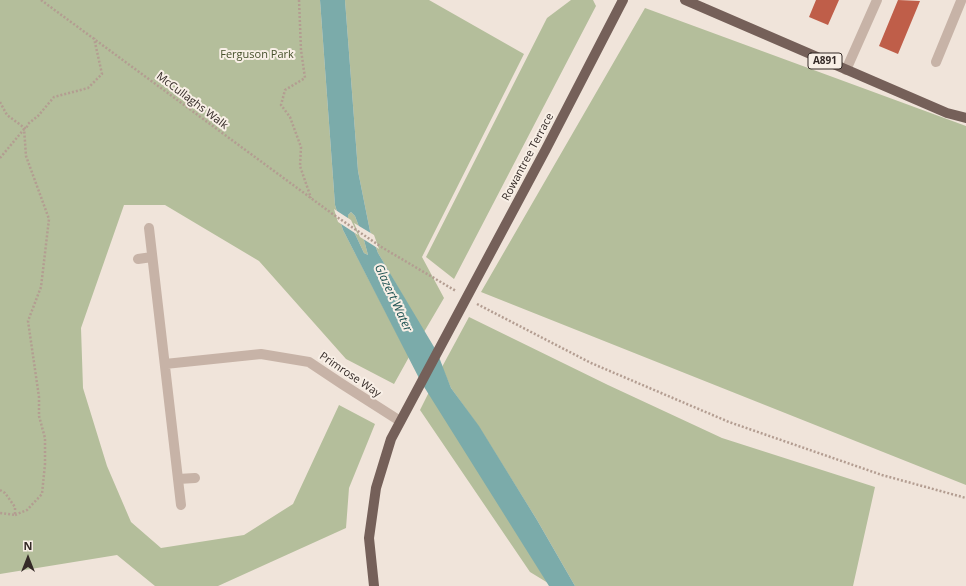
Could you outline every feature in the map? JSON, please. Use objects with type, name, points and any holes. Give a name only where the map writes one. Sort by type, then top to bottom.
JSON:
[{"type":"main road","name":"Rowantree Terrace","points":[[374,586],[369,538],[376,488],[392,439],[400,421],[546,149],[623,0]]},
{"type":"main road","name":"A891","points":[[686,0],[846,70],[946,112],[966,118]]},
{"type":"street","points":[[846,70],[877,0]]},
{"type":"street","points":[[936,62],[961,1]]},
{"type":"street","points":[[149,228],[181,505]]},
{"type":"street","points":[[138,259],[152,257]]},
{"type":"street","name":"Primrose Way","points":[[165,364],[262,354],[309,362],[400,421]]},
{"type":"street","points":[[178,479],[195,478]]},
{"type":"path","name":"McCullaghs Walk","points":[[41,0],[334,215],[382,248],[458,292],[465,298],[591,363],[729,422],[882,475],[966,498]]},
{"type":"path","points":[[299,0],[301,50],[305,78],[285,90],[281,105],[290,117],[301,147],[300,166],[311,198]]},
{"type":"path","points":[[0,158],[24,128],[26,129],[28,124],[38,116],[54,97],[88,88],[102,74],[94,38]]},
{"type":"path","points":[[0,102],[8,115],[24,128],[26,156],[49,219],[41,287],[28,321],[39,397],[39,416],[45,438],[45,464],[42,494],[27,510],[15,515],[0,513]]},
{"type":"path","points":[[0,490],[5,493],[15,507],[15,515]]},
{"type":"green space","name":"Ferguson Park","points":[[0,0],[320,0],[335,205],[343,230],[409,357],[394,384],[346,359],[259,261],[165,205],[124,205],[81,328],[83,388],[107,466],[131,522],[161,548],[244,535],[293,504],[339,405],[375,424],[349,488],[346,528],[218,586],[155,586],[117,555],[0,574]]},
{"type":"green space","points":[[345,0],[429,0],[524,54],[422,257],[444,298],[424,332],[378,253],[370,231],[358,171]]},
{"type":"green space","points":[[571,0],[593,0],[596,6],[454,279],[426,257],[547,18]]},
{"type":"green space","points":[[645,8],[966,126],[966,485],[481,292]]},
{"type":"green space","points":[[351,212],[355,216],[368,255],[364,253],[348,219],[348,215]]},
{"type":"green space","points":[[469,317],[608,385],[722,438],[875,487],[853,586],[575,586],[537,520],[479,427],[451,388],[442,367]]},
{"type":"green space","points":[[429,392],[548,583],[530,572],[420,410]]},
{"type":"water","name":"Glazert Water","points":[[320,0],[345,0],[358,171],[370,231],[378,253],[437,352],[451,388],[479,426],[537,520],[575,586],[549,586],[421,382],[343,230],[335,205]],"holes":[[[351,212],[355,216],[364,240],[368,255],[364,253],[348,219],[348,215]]]},
{"type":"pier","points":[[334,209],[351,220],[358,235],[338,222]]},
{"type":"pier","points":[[354,223],[374,235],[379,249],[360,237]]},
{"type":"building","points":[[816,0],[839,0],[828,25],[809,17]]},
{"type":"building","points":[[898,0],[920,1],[898,54],[879,46]]}]
